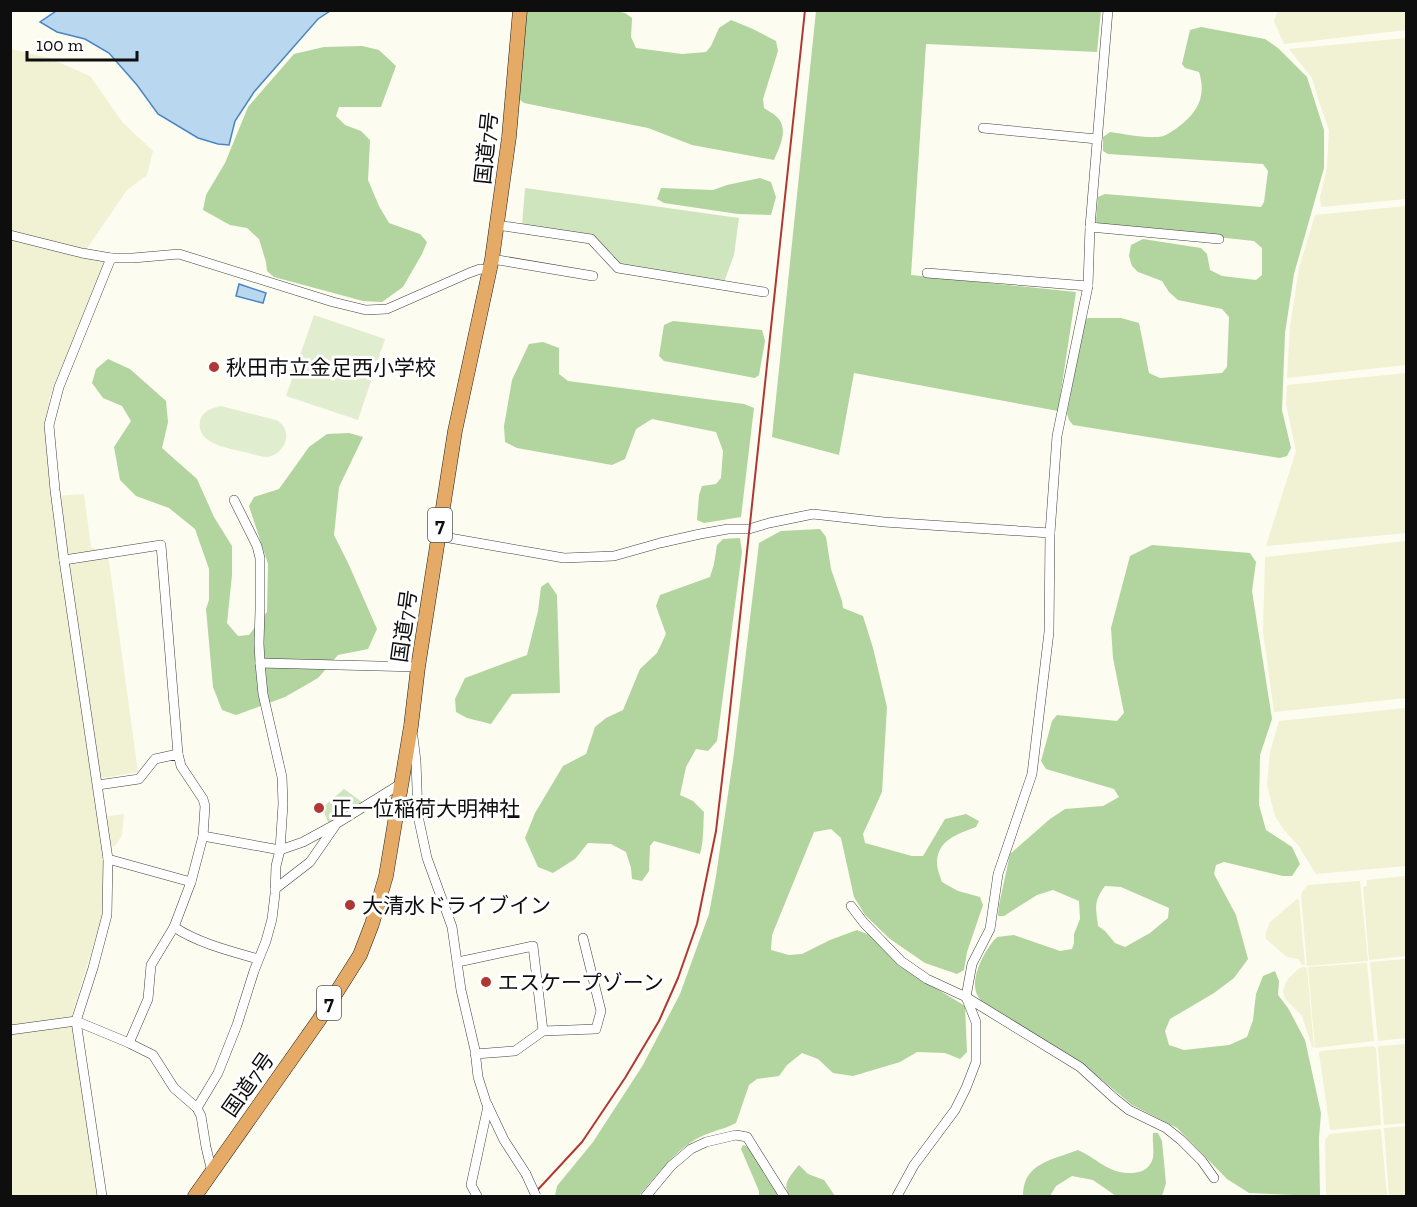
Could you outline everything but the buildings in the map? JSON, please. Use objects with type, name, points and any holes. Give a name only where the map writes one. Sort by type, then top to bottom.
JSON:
[{"type":"highway","name":"国道7号","points":[[195,1197],[319,1020],[360,956],[386,876],[455,430],[491,265],[509,137],[520,10]]},
{"type":"street","points":[[897,1197],[914,1165],[955,1110],[976,1062],[976,1022],[966,997],[972,964],[990,929],[998,874],[1032,774],[1049,632],[1050,533],[1058,436],[1088,286],[1090,227],[1108,10]]},
{"type":"street","points":[[983,128],[1097,139]]},
{"type":"street","points":[[497,225],[591,239],[618,268],[764,292]]},
{"type":"street","points":[[1090,227],[1219,239]]},
{"type":"street","points":[[10,235],[111,258],[179,254],[333,302],[366,310],[387,309],[491,265],[593,276]]},
{"type":"street","points":[[102,1197],[76,1021],[107,915],[108,859],[64,560],[49,425],[58,387],[111,258]]},
{"type":"street","points":[[927,273],[1088,286]]},
{"type":"street","points":[[197,1108],[218,1073],[230,1044],[266,941],[272,919],[283,804],[282,777],[263,694],[260,663],[260,558],[257,546],[234,500]]},
{"type":"street","points":[[438,536],[564,558],[614,556],[700,534],[728,529],[749,529],[813,514],[884,522],[1050,533]]},
{"type":"street","points":[[64,560],[160,545],[178,754],[181,766],[203,799],[205,806],[203,836],[192,882],[174,927],[151,965],[148,999],[129,1043]]},
{"type":"street","points":[[260,663],[418,667]]},
{"type":"street","points":[[411,726],[416,761],[418,816],[427,858],[452,927],[461,990],[478,1077],[488,1106],[504,1140],[526,1174],[536,1197]]},
{"type":"street","points":[[98,785],[139,780],[155,759],[178,754]]},
{"type":"street","points":[[203,836],[280,850],[303,842],[336,824],[402,783]]},
{"type":"street","points":[[275,889],[310,862],[336,824]]},
{"type":"street","points":[[108,859],[192,882]]},
{"type":"street","points":[[851,906],[864,923],[901,961],[927,979],[966,997],[1080,1067],[1130,1110],[1166,1128],[1181,1140],[1202,1161],[1214,1178]]},
{"type":"street","points":[[174,927],[185,934],[232,952],[258,959]]},
{"type":"street","points":[[475,1054],[515,1051],[543,1031],[596,1029],[602,1011],[583,938]]},
{"type":"street","points":[[458,962],[533,946],[543,1031]]},
{"type":"street","points":[[10,1030],[76,1021],[153,1055],[174,1088],[197,1108],[201,1116],[212,1172]]},
{"type":"street","points":[[477,1197],[471,1185],[488,1106]]},
{"type":"street","points":[[646,1197],[671,1166],[691,1149],[736,1135],[747,1137],[784,1197]]},
{"type":"green space","points":[[611,10],[625,13],[632,18],[631,37],[636,48],[682,54],[706,52],[719,28],[731,20],[776,41],[778,51],[763,99],[764,108],[781,122],[783,132],[774,160],[692,145],[648,128],[524,103],[519,99],[526,11]]},
{"type":"green space","points":[[816,11],[1101,11],[1097,52],[926,44],[911,275],[1076,292],[1058,411],[854,373],[839,455],[772,437]]},
{"type":"green space","points":[[1278,11],[1406,11],[1406,30],[1284,44],[1274,21]]},
{"type":"green space","points":[[1201,27],[1265,39],[1278,48],[1307,77],[1324,130],[1324,168],[1294,274],[1285,333],[1282,410],[1291,448],[1287,456],[1280,458],[1073,425],[1067,413],[1085,320],[1088,318],[1121,318],[1139,323],[1149,373],[1160,378],[1222,373],[1227,367],[1229,317],[1222,309],[1178,300],[1162,281],[1138,272],[1132,266],[1129,256],[1131,245],[1143,239],[1201,248],[1207,254],[1210,270],[1222,276],[1256,280],[1262,275],[1262,248],[1254,241],[1098,224],[1096,221],[1098,197],[1105,194],[1261,207],[1264,202],[1268,171],[1263,164],[1108,154],[1103,151],[1103,137],[1110,132],[1160,137],[1184,122],[1195,110],[1202,89],[1199,72],[1185,68],[1182,64],[1190,30]]},
{"type":"green space","points":[[1406,38],[1406,199],[1321,207],[1320,197],[1327,168],[1329,130],[1312,78],[1289,49]]},
{"type":"green space","points":[[362,46],[379,50],[396,66],[381,107],[339,107],[336,116],[345,125],[361,131],[370,140],[368,180],[389,223],[420,234],[427,242],[403,287],[382,302],[363,301],[274,277],[267,271],[259,239],[247,228],[230,225],[203,210],[206,195],[225,163],[248,107],[294,54],[324,47]]},
{"type":"green space","points":[[11,49],[49,58],[90,76],[123,123],[153,151],[147,175],[127,190],[87,248],[106,261],[49,399],[47,436],[54,496],[84,494],[91,547],[108,554],[138,772],[97,779],[102,817],[124,814],[122,835],[116,845],[105,850],[106,905],[72,1014],[98,1196],[11,1196]]},
{"type":"green space","points":[[760,178],[771,182],[776,197],[771,215],[738,214],[664,203],[657,199],[661,188],[713,190]]},
{"type":"green space","points":[[525,188],[739,218],[734,255],[724,282],[620,266],[594,237],[522,225]]},
{"type":"green space","points":[[1406,206],[1406,365],[1287,378],[1290,327],[1299,268],[1315,215]]},
{"type":"green space","points":[[314,315],[385,339],[358,420],[286,396]]},
{"type":"green space","points":[[673,321],[762,330],[765,341],[759,375],[755,378],[664,361],[659,356],[664,325]]},
{"type":"green space","points":[[543,342],[559,348],[559,374],[568,381],[744,404],[754,408],[741,517],[704,523],[697,520],[702,486],[716,484],[721,478],[723,451],[716,432],[652,419],[636,429],[625,459],[612,465],[517,448],[505,442],[504,426],[512,380],[529,344]]},
{"type":"green space","points":[[108,359],[130,369],[166,401],[168,422],[162,448],[197,479],[214,517],[232,546],[232,575],[227,623],[238,636],[249,635],[267,612],[268,564],[249,506],[254,497],[279,489],[309,447],[327,434],[349,433],[363,437],[339,487],[334,535],[377,629],[368,649],[338,655],[318,678],[285,697],[236,715],[222,710],[213,687],[206,609],[209,600],[209,569],[195,529],[169,508],[136,496],[120,480],[114,447],[131,421],[122,406],[103,398],[92,383],[96,369]]},
{"type":"green space","points":[[1406,373],[1406,533],[1266,546],[1296,451],[1286,404],[1287,385]]},
{"type":"green space","points":[[221,406],[277,420],[285,431],[284,446],[272,456],[264,457],[222,447],[208,440],[200,429],[201,418],[208,410]]},
{"type":"green space","points":[[820,529],[826,537],[831,569],[843,608],[863,616],[887,707],[882,792],[863,834],[865,843],[912,856],[923,856],[945,819],[966,814],[979,821],[976,827],[956,835],[945,843],[938,855],[937,863],[942,882],[958,891],[980,897],[983,905],[967,952],[964,970],[957,974],[925,963],[890,939],[865,915],[854,897],[841,838],[831,829],[814,832],[772,935],[771,950],[789,955],[802,954],[857,930],[870,935],[898,965],[965,1006],[967,1052],[960,1059],[945,1053],[917,1052],[900,1062],[853,1076],[833,1073],[818,1059],[802,1053],[787,1065],[779,1076],[757,1079],[749,1085],[736,1123],[691,1142],[667,1164],[639,1196],[555,1196],[557,1186],[593,1142],[643,1065],[680,994],[709,914],[734,753],[759,543],[781,531]]},
{"type":"green space","points":[[740,538],[742,552],[717,741],[708,751],[696,749],[686,767],[680,795],[693,801],[704,812],[700,854],[654,841],[650,846],[649,871],[642,881],[632,879],[626,852],[611,844],[588,843],[575,859],[553,873],[538,867],[525,838],[535,813],[563,766],[586,754],[595,727],[606,718],[623,710],[640,669],[657,653],[666,634],[656,606],[660,595],[710,577],[717,545],[723,539]]},
{"type":"green space","points":[[1406,541],[1406,698],[1274,712],[1263,632],[1265,557]]},
{"type":"green space","points":[[1152,545],[1250,553],[1256,562],[1252,591],[1272,719],[1260,755],[1259,805],[1266,830],[1292,847],[1300,864],[1292,876],[1283,876],[1224,862],[1216,865],[1214,874],[1236,915],[1248,959],[1234,978],[1214,993],[1170,1019],[1165,1031],[1169,1045],[1184,1050],[1229,1045],[1247,1037],[1253,1020],[1256,994],[1263,976],[1275,971],[1279,981],[1278,995],[1288,1008],[1305,1040],[1321,1113],[1320,1196],[1249,1193],[1227,1179],[1177,1128],[1132,1105],[1089,1069],[981,1001],[976,992],[975,985],[980,962],[997,937],[1014,935],[1060,951],[1072,949],[1074,934],[1080,919],[1079,901],[1053,890],[1037,895],[1004,916],[998,916],[999,905],[1010,854],[1065,809],[1103,806],[1119,797],[1114,789],[1046,769],[1041,761],[1052,721],[1057,715],[1117,721],[1124,713],[1113,658],[1111,628],[1130,556]],"holes":[[[1105,886],[1121,887],[1169,908],[1168,918],[1150,933],[1125,947],[1115,943],[1098,926],[1096,910],[1097,901]]]},
{"type":"green space","points":[[548,582],[557,595],[560,693],[512,694],[491,724],[467,718],[456,712],[455,699],[465,678],[527,655],[538,611],[541,587]]},
{"type":"green space","points":[[1406,708],[1406,866],[1316,874],[1298,845],[1275,816],[1267,785],[1270,752],[1279,721]]},
{"type":"green space","points":[[344,789],[362,802],[329,824],[322,808]]},
{"type":"green space","points":[[1406,876],[1406,956],[1369,960],[1363,887],[1367,886],[1367,880]]},
{"type":"green space","points":[[1360,881],[1368,961],[1307,966],[1302,892],[1308,885]]},
{"type":"green space","points":[[1297,899],[1299,900],[1305,965],[1302,965],[1298,959],[1287,957],[1266,939],[1270,922]]},
{"type":"green space","points":[[1406,959],[1406,1038],[1378,1041],[1370,962]]},
{"type":"green space","points":[[1367,963],[1374,1041],[1315,1048],[1308,967]]},
{"type":"green space","points":[[1303,967],[1307,968],[1314,1048],[1302,1016],[1285,999],[1283,992],[1288,979]]},
{"type":"green space","points":[[1406,1044],[1406,1123],[1384,1125],[1378,1048],[1379,1046]]},
{"type":"green space","points":[[1373,1046],[1376,1048],[1381,1125],[1330,1129],[1319,1053]]},
{"type":"green space","points":[[1406,1126],[1406,1196],[1389,1196],[1384,1128]]},
{"type":"green space","points":[[1381,1130],[1387,1196],[1326,1196],[1325,1140],[1330,1134]]},
{"type":"green space","points":[[1153,1133],[1158,1133],[1162,1141],[1166,1183],[1162,1196],[1116,1196],[1093,1180],[1072,1176],[1056,1186],[1050,1196],[1023,1196],[1028,1176],[1041,1164],[1078,1150],[1117,1171],[1133,1173],[1144,1170],[1153,1158]]},
{"type":"green space","points":[[743,1145],[751,1148],[783,1196],[759,1196],[741,1149]]},
{"type":"green space","points":[[799,1165],[808,1174],[824,1180],[835,1196],[790,1196],[786,1188],[787,1184]]},
{"type":"water","points":[[56,11],[330,11],[318,19],[254,92],[235,121],[229,145],[198,138],[158,114],[109,53],[85,39],[57,32],[40,22]]},
{"type":"water","points":[[239,284],[266,293],[263,303],[236,296]]},
{"type":"railway","points":[[532,1196],[582,1142],[625,1078],[659,1021],[678,978],[697,924],[716,831],[805,10]]},
{"type":"place","name":"秋田市立金足西小学校","points":[[214,367]]},
{"type":"place","name":"正一位稲荷大明神社","points":[[319,808]]},
{"type":"place","name":"大清水ドライブイン","points":[[350,905]]},
{"type":"place","name":"エスケープゾーン","points":[[486,982]]}]
